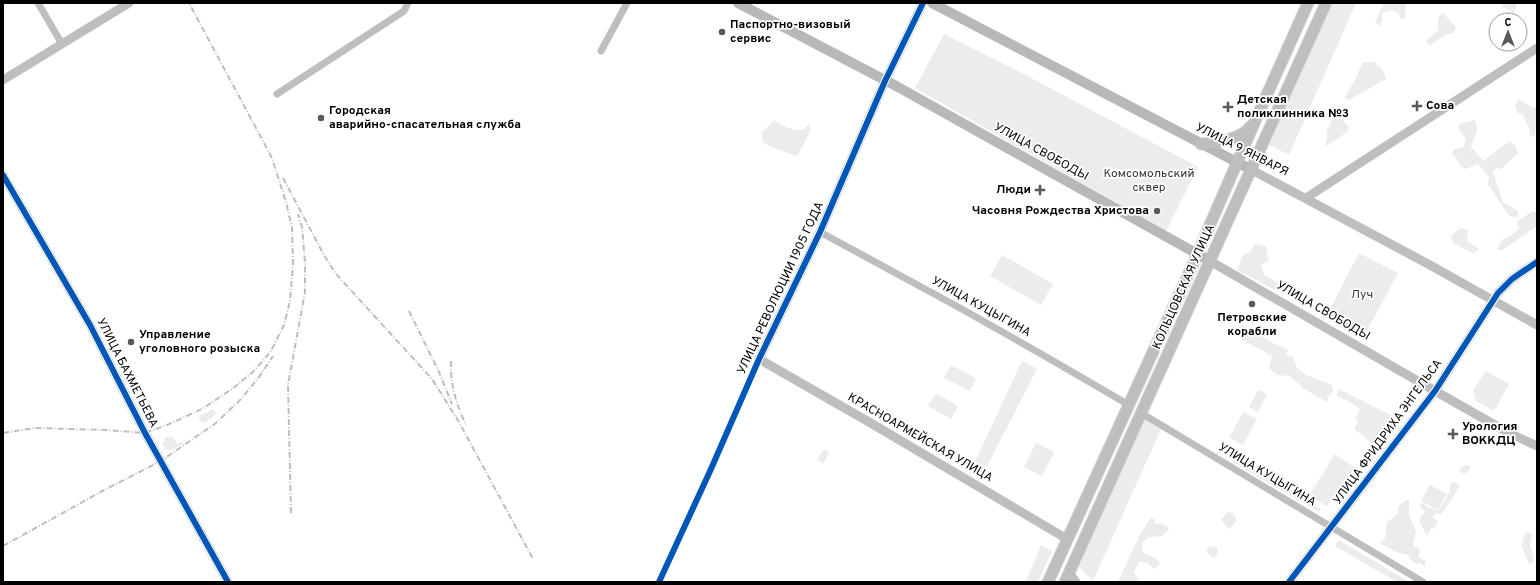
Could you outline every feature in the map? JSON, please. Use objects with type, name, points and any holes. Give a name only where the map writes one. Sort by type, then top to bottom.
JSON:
[{"type":"main road","name":"УЛИЦА СВОБОДЫ","points":[[738,3],[831,51],[1210,261]]},
{"type":"main road","name":"УЛИЦА 9 ЯНВАРЯ","points":[[932,3],[1250,169]]},
{"type":"main road","name":"КОЛЬЦОВСКАЯ УЛИЦА","points":[[1051,580],[1308,3]]},
{"type":"main road","name":"КОЛЬЦОВСКАЯ УЛИЦА","points":[[1070,579],[1250,169],[1326,3]]},
{"type":"main road","points":[[1201,144],[1218,142],[1237,136],[1250,129],[1256,119]]},
{"type":"street","points":[[38,3],[62,44]]},
{"type":"street","points":[[3,80],[129,3]]},
{"type":"street","points":[[277,94],[404,12],[408,3]]},
{"type":"street","points":[[601,51],[627,3]]},
{"type":"street","name":"УЛИЦА РЕВОЛЮЦИИ 1905 ГОДА","points":[[659,582],[712,469],[759,359],[820,232],[885,81],[923,3]]},
{"type":"street","points":[[1306,198],[1537,48]]},
{"type":"street","name":"УЛИЦА 9 ЯНВАРЯ","points":[[1250,169],[1306,198],[1537,325]]},
{"type":"street","name":"УЛИЦА БАХМЕТЬЕВА","points":[[3,175],[90,325],[145,433],[228,582]]},
{"type":"street","name":"УЛИЦА КУЦЫГИНА","points":[[820,232],[1043,354],[1129,405]]},
{"type":"street","name":"УЛИЦА СВОБОДЫ","points":[[1210,261],[1435,392],[1537,446]]},
{"type":"street","name":"УЛИЦА ФРИДРИХА ЭНГЕЛЬСА","points":[[1290,582],[1435,392],[1492,300],[1512,279],[1537,262]]},
{"type":"street","name":"КРАСНОАРМЕЙСКАЯ УЛИЦА","points":[[759,359],[1068,539]]},
{"type":"street","name":"УЛИЦА КУЦЫГИНА","points":[[1142,413],[1423,582]]},
{"type":"green space","points":[[1332,3],[1356,3],[1289,155],[1269,145]]},
{"type":"green space","points":[[1384,3],[1406,3],[1405,19],[1401,19],[1398,13],[1392,10],[1382,13],[1380,26],[1375,22]]},
{"type":"green space","points":[[1502,3],[1516,3],[1517,5],[1514,12],[1502,7]]},
{"type":"green space","points":[[1443,13],[1456,27],[1453,33],[1447,34],[1429,46],[1426,41],[1438,30],[1438,18]]},
{"type":"green space","name":"Комсомольский сквер","points":[[944,34],[1020,72],[1198,167],[1166,231],[915,88]]},
{"type":"green space","points":[[1363,62],[1374,62],[1383,70],[1386,79],[1349,100],[1344,98],[1355,80]]},
{"type":"green space","points":[[1518,99],[1534,108],[1537,105],[1535,137],[1529,134],[1530,129],[1523,114],[1518,113],[1515,105]]},
{"type":"green space","points":[[1341,108],[1344,111],[1345,116],[1342,119],[1349,127],[1348,132],[1327,146],[1325,144],[1327,139],[1327,131],[1336,110]]},
{"type":"green space","points":[[774,120],[791,129],[803,130],[809,124],[811,130],[798,155],[795,156],[765,144],[762,141],[762,132]]},
{"type":"green space","points":[[1474,120],[1477,131],[1471,147],[1483,161],[1510,141],[1516,147],[1518,153],[1501,169],[1496,168],[1493,172],[1503,202],[1518,211],[1518,217],[1509,216],[1488,186],[1489,177],[1478,164],[1466,169],[1460,166],[1456,157],[1451,154],[1455,149],[1463,148],[1466,139],[1459,130],[1459,124]]},
{"type":"green space","points":[[1531,212],[1537,212],[1537,226],[1501,251],[1497,249],[1502,240],[1515,233],[1519,228],[1517,222]]},
{"type":"green space","points":[[1460,228],[1468,230],[1467,241],[1479,249],[1473,253],[1453,243],[1451,236]]},
{"type":"green space","points":[[1255,244],[1266,246],[1269,261],[1261,265],[1264,275],[1281,284],[1277,291],[1237,270],[1243,255],[1249,253]]},
{"type":"green space","name":"Луч","points":[[1359,253],[1398,273],[1363,338],[1326,317]]},
{"type":"green space","points":[[1002,255],[1053,284],[1041,305],[990,276]]},
{"type":"green space","points":[[1241,324],[1288,350],[1286,355],[1293,357],[1297,368],[1306,375],[1332,385],[1333,392],[1329,395],[1327,402],[1304,389],[1290,376],[1277,375],[1269,368],[1272,356],[1243,340],[1236,331]]},
{"type":"green space","points":[[1022,361],[1037,369],[983,474],[972,468]]},
{"type":"green space","points":[[951,365],[976,378],[970,391],[944,378]]},
{"type":"green space","points":[[1486,371],[1509,384],[1496,408],[1492,410],[1476,401],[1473,390]]},
{"type":"green space","points":[[1339,389],[1392,416],[1372,443],[1354,429],[1358,422],[1355,418],[1360,409],[1352,403],[1337,396]]},
{"type":"green space","points":[[1258,390],[1267,394],[1258,412],[1249,407]]},
{"type":"green space","points":[[936,393],[958,406],[951,419],[928,406]]},
{"type":"green space","points":[[213,409],[216,413],[211,419],[203,423],[200,421],[199,416]]},
{"type":"green space","points":[[1243,412],[1257,419],[1243,445],[1229,438]]},
{"type":"green space","points":[[1145,419],[1161,429],[1093,581],[1079,567]]},
{"type":"green space","points":[[166,437],[173,437],[177,444],[184,441],[183,444],[172,450],[166,450],[162,443]]},
{"type":"green space","points":[[1036,443],[1054,452],[1042,476],[1024,467]]},
{"type":"green space","points":[[824,449],[830,452],[823,464],[817,460]]},
{"type":"green space","points":[[1335,454],[1355,468],[1327,506],[1309,496]]},
{"type":"green space","points":[[1236,459],[1321,509],[1319,512],[1234,463]]},
{"type":"green space","points":[[1468,465],[1471,467],[1468,472],[1463,474],[1459,470],[1463,466]]},
{"type":"green space","points":[[1454,482],[1460,486],[1441,515],[1435,513],[1433,517],[1438,522],[1434,529],[1431,528],[1427,536],[1420,523],[1421,516],[1426,512],[1420,507],[1421,502],[1427,506],[1428,509],[1432,508],[1438,511],[1448,496],[1450,484]]},
{"type":"green space","points":[[1430,485],[1447,494],[1438,510],[1421,501]]},
{"type":"green space","points":[[1409,499],[1409,514],[1416,532],[1413,542],[1414,547],[1418,547],[1420,551],[1419,557],[1426,561],[1425,567],[1420,563],[1416,564],[1408,555],[1398,553],[1380,543],[1385,538],[1387,522],[1398,514],[1398,507],[1404,501]]},
{"type":"green space","points":[[1227,512],[1233,513],[1237,521],[1229,529],[1221,520]]},
{"type":"green space","points":[[1151,517],[1155,520],[1155,524],[1162,523],[1169,529],[1162,536],[1149,537],[1142,543],[1143,553],[1156,558],[1160,564],[1154,569],[1147,562],[1139,562],[1134,572],[1140,581],[1118,582],[1139,536]]},
{"type":"green space","points":[[1527,531],[1532,535],[1530,544],[1534,558],[1533,563],[1529,564],[1521,544]]},
{"type":"green space","points":[[1339,540],[1406,580],[1404,582],[1397,582],[1335,546]]},
{"type":"green space","points":[[1041,545],[1052,551],[1038,582],[1026,582]]},
{"type":"green space","points":[[1209,546],[1217,548],[1218,553],[1214,559],[1206,552]]},
{"type":"railway","points":[[3,433],[35,428],[107,430],[145,433],[167,425],[202,409],[232,389],[254,371],[271,351],[284,325],[290,301],[293,264],[292,228],[286,202],[272,158],[189,3]]},
{"type":"railway","points":[[283,178],[325,257],[336,274],[432,379],[459,422],[533,559]]},
{"type":"railway","points":[[291,513],[288,385],[305,292],[305,262],[302,227],[298,214]]},
{"type":"railway","points":[[409,311],[439,372],[452,404]]},
{"type":"railway","points":[[3,546],[106,489],[161,461],[216,423],[241,399],[259,377],[273,356]]},
{"type":"railway","points":[[451,361],[454,394],[466,425]]},
{"type":"cycle path","points":[[659,582],[711,469],[759,359],[820,232],[885,81],[923,3]]},
{"type":"cycle path","points":[[3,175],[90,325],[145,433],[228,582]]},
{"type":"cycle path","points":[[1289,582],[1435,391],[1498,293],[1512,279],[1537,262]]},
{"type":"place","name":"Паспортно-визовый сервис","points":[[722,32]]},
{"type":"place","name":"Сова","points":[[1417,106]]},
{"type":"place","name":"Детская поликлинника №3","points":[[1228,107]]},
{"type":"place","name":"Городская аварийно-спасательная служба","points":[[321,118]]},
{"type":"place","name":"Люди","points":[[1040,190]]},
{"type":"place","name":"Часовня Рождества Христова","points":[[1157,211]]},
{"type":"place","name":"Петровские корабли","points":[[1252,304]]},
{"type":"place","name":"Управление уголовного розыска","points":[[131,342]]},
{"type":"place","name":"Урология ВОККДЦ","points":[[1453,434]]}]
